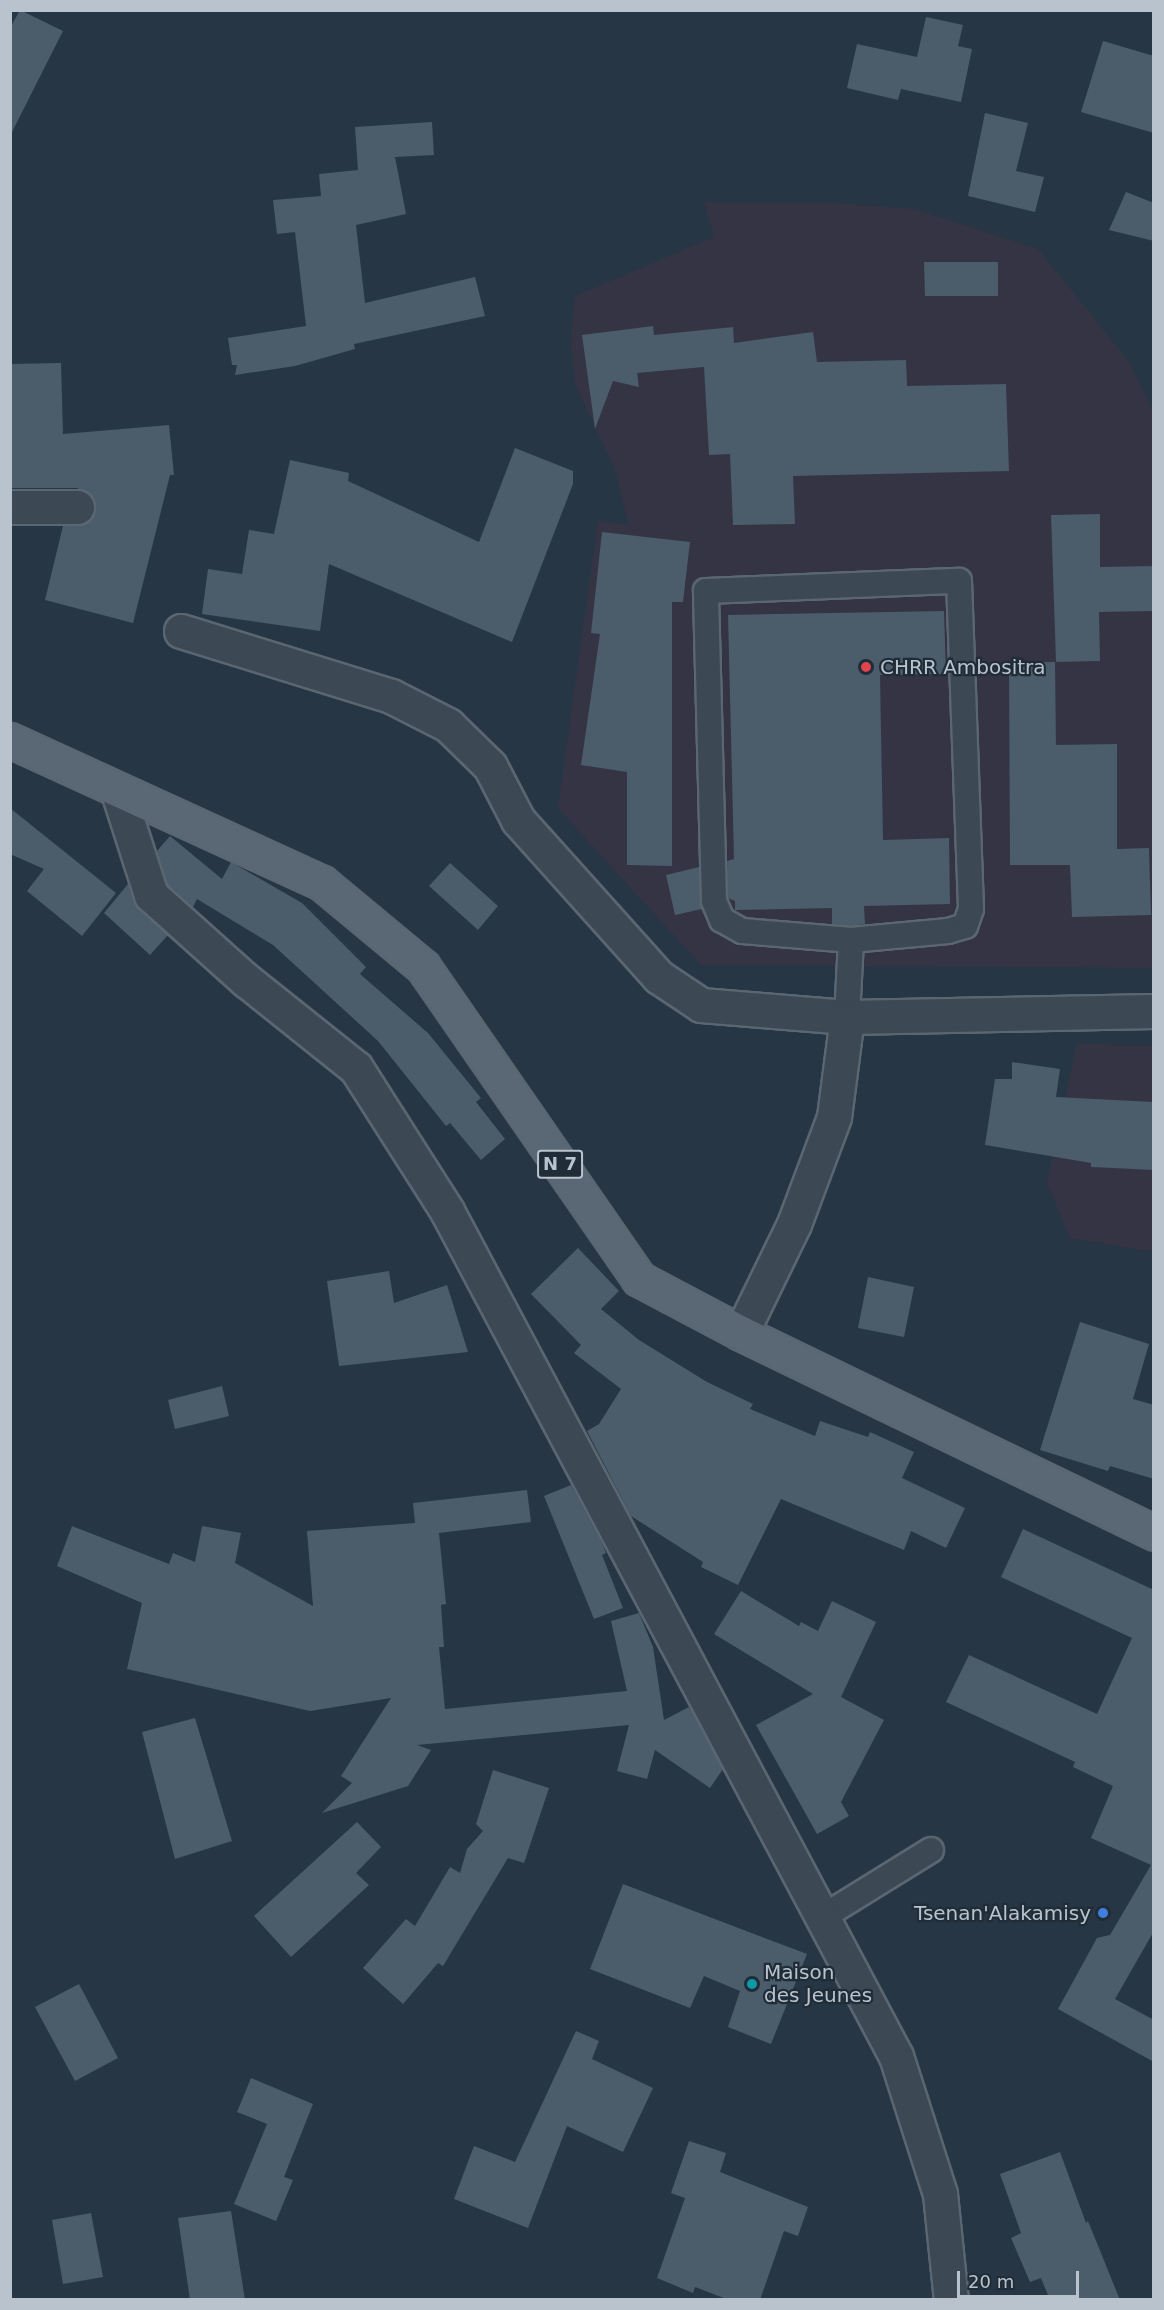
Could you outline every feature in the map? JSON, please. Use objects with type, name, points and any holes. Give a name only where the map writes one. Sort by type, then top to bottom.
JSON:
[{"type":"main road","name":"N 7","points":[[10,740],[118,792],[322,883],[423,967],[639,1279],[741,1333],[1154,1533]]},
{"type":"street","points":[[10,507],[77,507]]},
{"type":"street","points":[[181,632],[391,696],[448,725],[490,766],[518,820],[659,977],[701,1005],[847,1017],[1154,1011]]},
{"type":"street","points":[[118,792],[151,895],[247,981],[356,1068],[447,1211],[896,2056],[940,2194],[951,2300]]},
{"type":"street","points":[[741,1333],[794,1224],[834,1117],[847,1017]]},
{"type":"lane","points":[[959,581],[971,909],[964,926],[948,932],[851,939],[742,931],[722,920],[714,901],[706,591],[959,581]]},
{"type":"lane","points":[[847,1017],[851,939]]},
{"type":"lane","points":[[823,1917],[931,1850]]},
{"type":"shaded area","name":"CHRR Ambositra","points":[[704,202],[836,203],[914,209],[1038,249],[1129,362],[1153,411],[1153,968],[701,965],[558,808],[598,521],[629,525],[614,467],[575,384],[571,339],[575,296],[714,237]]},
{"type":"shaded area","points":[[1077,1043],[1153,1046],[1153,1252],[1070,1238],[1047,1183]]},
{"type":"building","points":[[20,10],[63,31],[10,136],[10,28]]},
{"type":"building","points":[[926,17],[963,25],[958,46],[972,49],[961,102],[901,89],[898,100],[847,88],[857,44],[917,57]]},
{"type":"building","points":[[1103,41],[1154,56],[1154,133],[1081,112]]},
{"type":"building","points":[[985,113],[1028,123],[1016,171],[1044,177],[1035,212],[968,196]]},
{"type":"building","points":[[432,122],[434,155],[395,157],[406,214],[356,225],[365,303],[475,277],[485,316],[354,344],[355,349],[295,366],[235,375],[237,365],[232,365],[228,338],[306,326],[295,232],[277,234],[273,200],[321,196],[319,174],[358,170],[355,127]]},
{"type":"building","points":[[1126,192],[1154,203],[1154,241],[1109,230]]},
{"type":"building","points":[[924,262],[998,262],[998,296],[925,296]]},
{"type":"building","points":[[653,326],[654,335],[733,327],[734,343],[813,332],[817,362],[906,360],[907,386],[1006,384],[1009,471],[793,476],[795,524],[733,525],[730,454],[709,455],[704,367],[637,373],[639,387],[613,381],[595,429],[582,335]]},
{"type":"building","points":[[61,363],[63,434],[169,425],[174,475],[170,475],[133,623],[45,600],[63,526],[87,523],[96,508],[93,497],[77,488],[10,488],[10,364]]},
{"type":"building","points":[[515,448],[573,471],[573,484],[512,642],[329,564],[320,631],[202,614],[208,569],[242,574],[249,530],[274,534],[290,460],[349,473],[348,481],[479,542]]},
{"type":"building","points":[[1100,514],[1100,567],[1154,566],[1154,611],[1099,612],[1100,661],[1056,662],[1051,515]]},
{"type":"building","points":[[602,532],[690,542],[683,602],[672,602],[672,866],[627,865],[627,772],[581,765],[600,634],[591,633]]},
{"type":"building","points":[[944,611],[946,674],[880,675],[883,840],[949,838],[950,904],[864,906],[865,924],[851,926],[832,924],[832,908],[735,910],[735,901],[728,898],[727,861],[734,859],[728,615]]},
{"type":"building","points":[[1055,662],[1056,745],[1117,744],[1117,849],[1149,848],[1151,915],[1072,917],[1070,865],[1010,865],[1009,663]]},
{"type":"building","points":[[10,808],[116,893],[82,936],[27,891],[44,869],[10,854]]},
{"type":"building","points":[[170,836],[222,879],[231,862],[302,903],[366,967],[360,974],[428,1033],[481,1098],[476,1102],[505,1139],[481,1160],[450,1123],[446,1126],[378,1041],[273,945],[197,899],[193,907],[167,884],[157,851]]},
{"type":"building","points":[[450,863],[498,906],[478,930],[429,886]]},
{"type":"building","points":[[699,867],[702,909],[675,915],[666,875]]},
{"type":"building","points":[[128,884],[138,909],[168,935],[150,955],[104,913]]},
{"type":"building","points":[[1012,1062],[1060,1069],[1056,1097],[1154,1102],[1154,1170],[1091,1167],[1091,1163],[985,1145],[995,1079],[1012,1079]]},
{"type":"building","points":[[578,1248],[619,1291],[601,1309],[639,1340],[707,1382],[753,1404],[750,1409],[815,1436],[820,1421],[868,1437],[870,1432],[914,1452],[902,1478],[965,1508],[946,1548],[911,1531],[904,1550],[781,1499],[738,1585],[701,1567],[703,1562],[631,1516],[587,1431],[599,1424],[621,1389],[574,1353],[581,1345],[531,1294]]},
{"type":"building","points":[[389,1271],[394,1303],[447,1285],[468,1352],[339,1366],[327,1281]]},
{"type":"building","points":[[868,1277],[914,1287],[904,1337],[858,1328]]},
{"type":"building","points":[[1080,1322],[1149,1344],[1133,1399],[1154,1405],[1154,1479],[1110,1466],[1108,1471],[1040,1450]]},
{"type":"building","points":[[222,1386],[229,1416],[175,1429],[168,1400]]},
{"type":"building","points":[[571,1485],[602,1543],[606,1553],[602,1555],[623,1608],[594,1619],[544,1496]]},
{"type":"building","points":[[527,1490],[531,1522],[439,1533],[446,1604],[441,1605],[444,1647],[439,1647],[445,1709],[627,1691],[611,1621],[639,1613],[653,1647],[664,1720],[689,1707],[723,1769],[710,1788],[655,1750],[647,1779],[617,1771],[629,1725],[417,1745],[431,1750],[408,1786],[322,1813],[352,1783],[341,1776],[391,1698],[310,1711],[127,1669],[142,1603],[57,1566],[72,1526],[169,1564],[173,1553],[195,1562],[202,1526],[241,1533],[235,1563],[313,1606],[307,1531],[415,1523],[413,1503]]},
{"type":"building","points":[[1023,1529],[1154,1590],[1154,1931],[1115,1999],[1154,2020],[1154,2062],[1058,2009],[1097,1938],[1110,1935],[1151,1865],[1091,1838],[1113,1786],[1073,1767],[1075,1762],[946,1702],[969,1655],[1097,1714],[1132,1638],[1001,1577]]},
{"type":"building","points":[[741,1591],[799,1626],[801,1622],[818,1631],[832,1601],[876,1622],[841,1697],[884,1720],[841,1802],[849,1816],[817,1834],[756,1725],[813,1694],[714,1634]]},
{"type":"building","points":[[195,1718],[232,1841],[175,1859],[142,1732]]},
{"type":"building","points":[[493,1770],[549,1788],[524,1863],[508,1858],[443,1966],[438,1963],[403,2004],[363,1968],[406,1919],[415,1926],[450,1867],[460,1873],[467,1849],[483,1831],[476,1824]]},
{"type":"building","points":[[357,1822],[381,1847],[356,1873],[369,1885],[291,1957],[254,1916]]},
{"type":"building","points":[[623,1884],[807,1954],[771,2044],[728,2027],[740,1991],[704,1976],[690,2008],[590,1969]]},
{"type":"building","points":[[79,1984],[118,2058],[75,2081],[35,2007]]},
{"type":"building","points":[[576,2031],[599,2041],[592,2059],[653,2088],[623,2152],[567,2126],[528,2228],[454,2199],[474,2146],[515,2162]]},
{"type":"building","points":[[251,2078],[313,2104],[284,2177],[293,2180],[276,2221],[234,2204],[267,2124],[237,2112]]},
{"type":"building","points":[[689,2141],[726,2153],[720,2172],[808,2207],[798,2236],[784,2231],[760,2300],[729,2300],[695,2287],[693,2293],[657,2278],[685,2198],[671,2193]]},
{"type":"building","points":[[1060,2152],[1086,2223],[1088,2221],[1120,2300],[1050,2300],[1041,2278],[1030,2282],[1011,2238],[1021,2233],[1000,2174]]},
{"type":"building","points":[[231,2211],[245,2300],[190,2300],[178,2218]]},
{"type":"building","points":[[91,2213],[103,2277],[63,2284],[52,2220]]},
{"type":"place","name":"CHRR Ambositra","points":[[866,667]]},
{"type":"place","name":"Tsenan'Alakamisy","points":[[1103,1913]]},
{"type":"place","name":"Maison des Jeunes","points":[[752,1984]]}]
